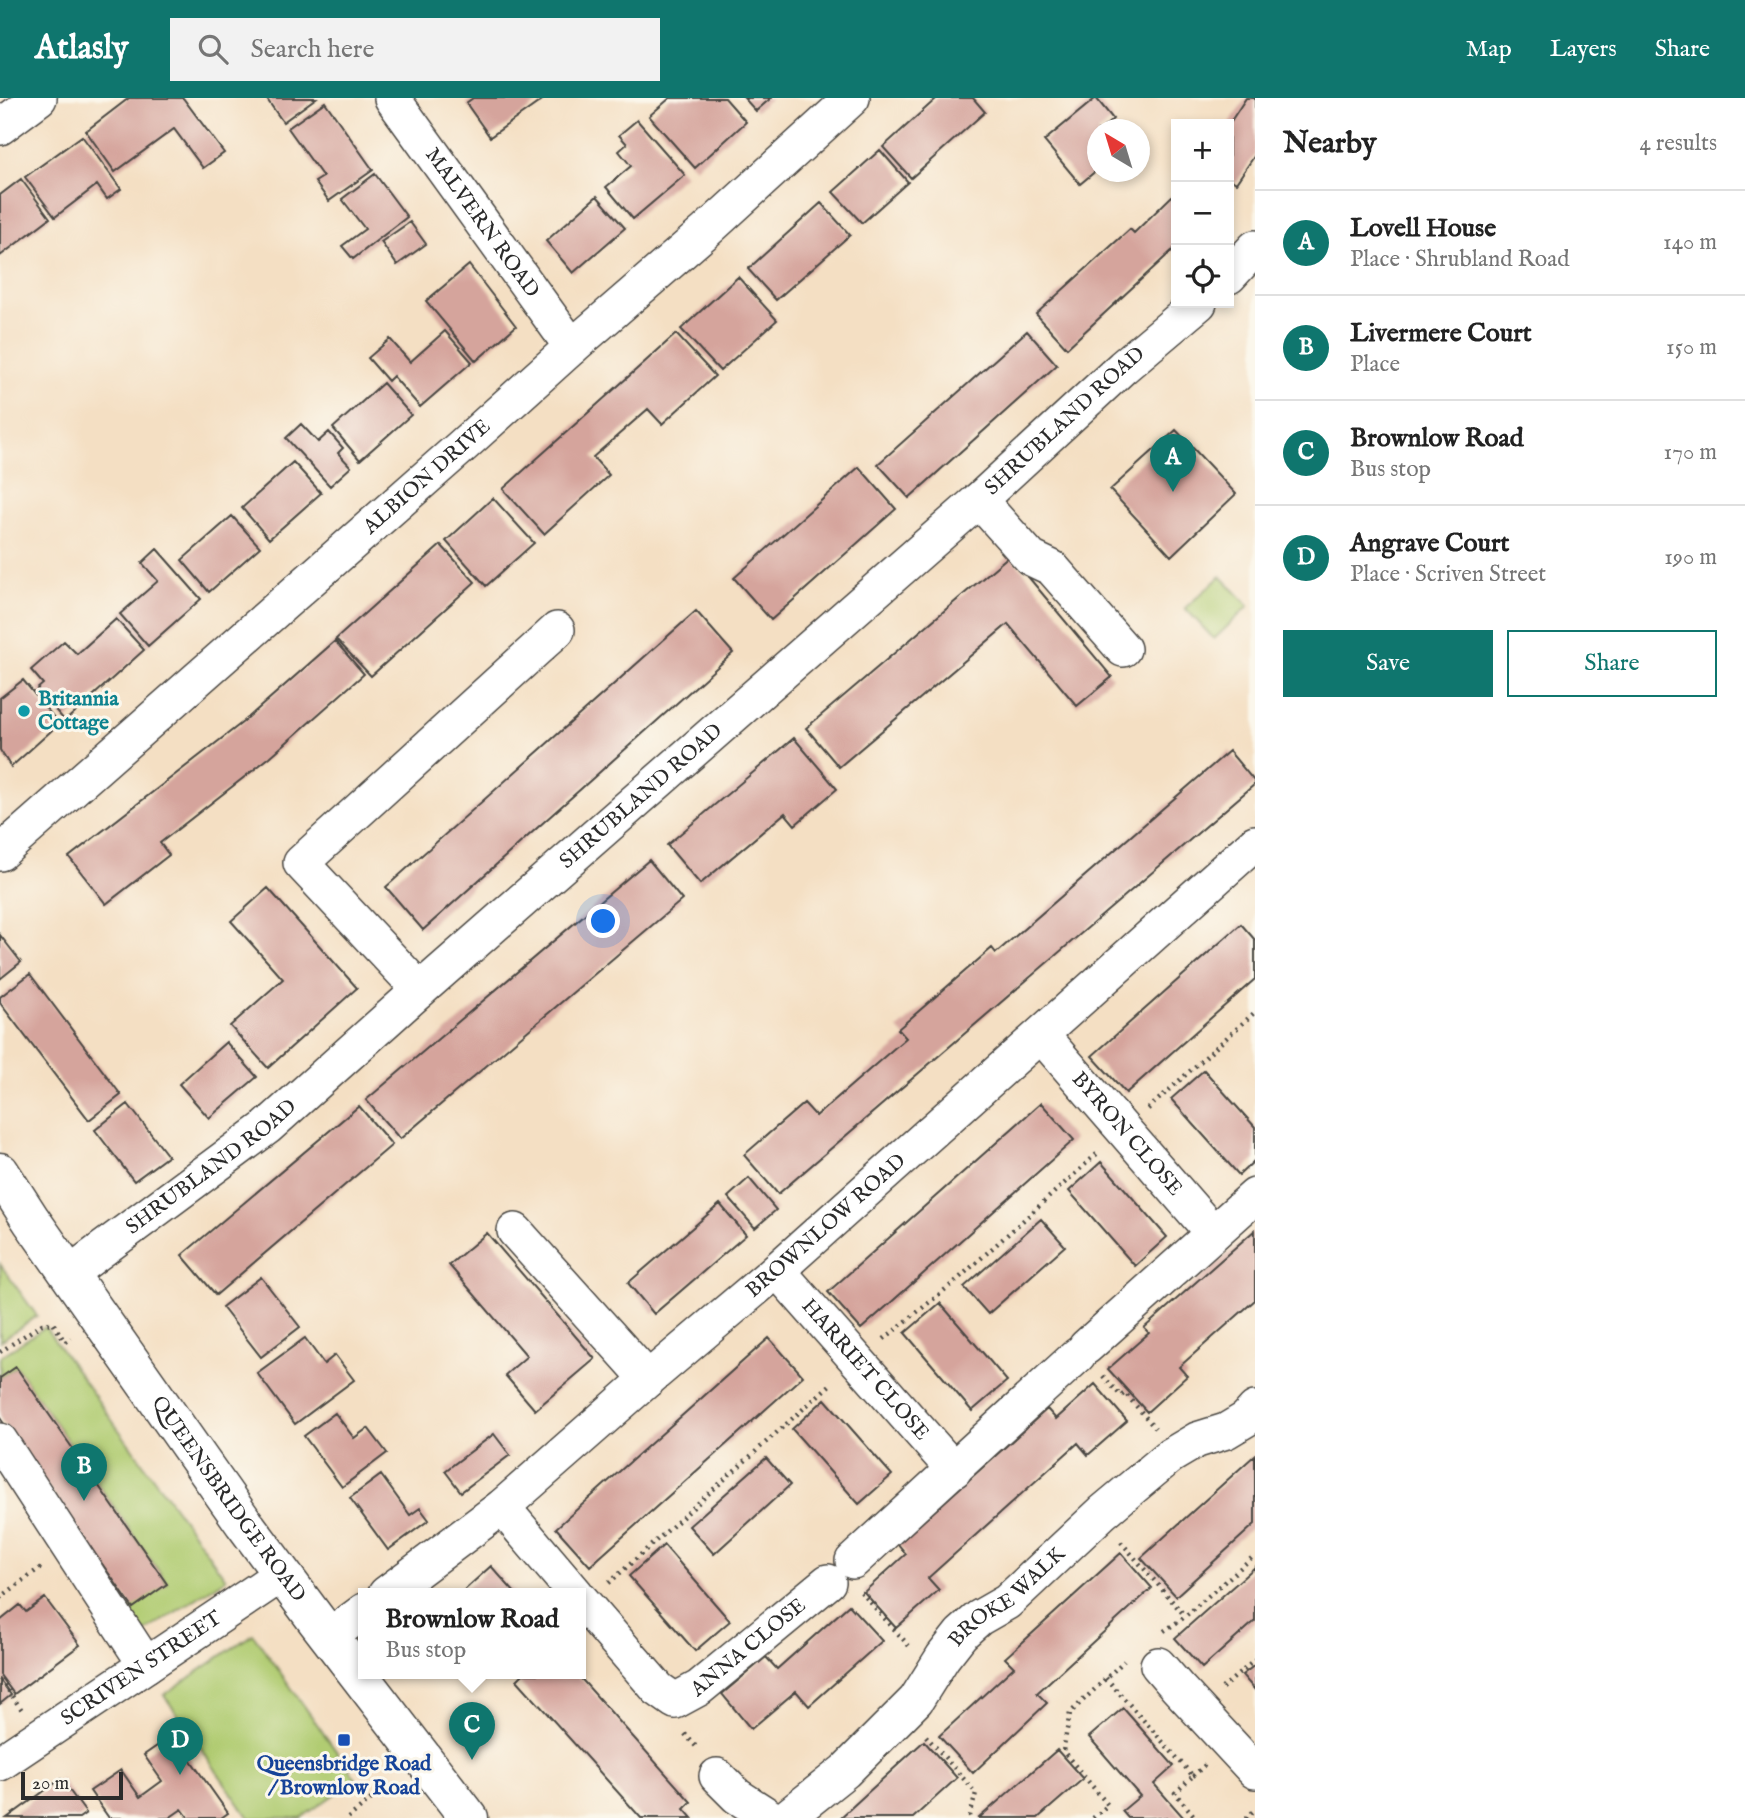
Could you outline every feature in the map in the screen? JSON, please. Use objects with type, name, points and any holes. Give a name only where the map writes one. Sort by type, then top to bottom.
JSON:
[{"type":"main road","name":"QUEENSBRIDGE ROAD","points":[[0,1172],[244,1523],[358,1674]]},
{"type":"main road","name":"QUEENSBRIDGE ROAD","points":[[361,1679],[469,1818]]},
{"type":"street","points":[[0,127],[39,98]]},
{"type":"street","name":"MALVERN ROAD","points":[[392,98],[572,347]]},
{"type":"street","name":"ALBION DRIVE","points":[[0,853],[706,231],[852,98]]},
{"type":"street","name":"SHRUBLAND ROAD","points":[[69,1274],[267,1127],[979,500],[1123,367],[1193,308]]},
{"type":"street","points":[[979,500],[1031,558],[1052,568],[1123,649]]},
{"type":"street","points":[[420,990],[301,863],[557,630]]},
{"type":"street","name":"BROWNLOW ROAD","points":[[394,1588],[502,1507],[777,1270],[1255,843]]},
{"type":"street","name":"BYRON CLOSE","points":[[1041,1035],[1113,1141],[1213,1233]]},
{"type":"street","points":[[847,1578],[954,1469],[1087,1357],[1213,1233],[1255,1196]]},
{"type":"street","points":[[515,1231],[648,1379]]},
{"type":"street","name":"HARRIET CLOSE","points":[[777,1270],[954,1469]]},
{"type":"street","name":"BROKE WALK","points":[[786,1818],[845,1771],[916,1700],[943,1657],[961,1634],[979,1618],[1007,1602],[1102,1512],[1170,1456],[1197,1440],[1226,1431],[1246,1419],[1255,1409]]},
{"type":"street","points":[[0,1441],[146,1665]]},
{"type":"street","name":"ANNA CLOSE","points":[[502,1507],[571,1588]]},
{"type":"street","name":"SCRIVEN STREET","points":[[0,1763],[282,1574]]},
{"type":"street","name":"ANNA CLOSE","points":[[586,1606],[658,1689],[675,1701],[699,1688],[847,1578]]},
{"type":"street","points":[[329,1637],[358,1615]]},
{"type":"street","points":[[1150,1650],[1177,1687],[1255,1771]]},
{"type":"street","points":[[718,1776],[737,1796],[771,1818]]},
{"type":"path","points":[[858,1361],[957,1280],[1255,1012]]},
{"type":"path","points":[[0,1352],[43,1324],[52,1323],[65,1342]]},
{"type":"path","points":[[1087,1357],[1121,1396],[1125,1393],[1157,1430]]},
{"type":"path","points":[[586,1594],[826,1390]]},
{"type":"path","points":[[1102,1512],[1117,1538],[1185,1616]]},
{"type":"path","points":[[0,1598],[69,1545]]},
{"type":"path","points":[[1093,1818],[1108,1805],[1063,1751],[1070,1713],[1106,1678],[1150,1650],[1255,1555]]},
{"type":"path","points":[[847,1578],[904,1640]]},
{"type":"path","points":[[1106,1678],[1193,1776],[1175,1793],[1196,1818]]},
{"type":"path","points":[[675,1701],[680,1728],[718,1776]]},
{"type":"path","points":[[905,1711],[976,1793],[971,1818]]},
{"type":"path","points":[[348,1818],[385,1788]]},
{"type":"path","points":[[1246,1818],[1255,1810]]},
{"type":"green space","points":[[1221,576],[1249,606],[1214,639],[1185,608]]},
{"type":"green space","points":[[0,1264],[37,1316],[0,1341]]},
{"type":"green space","points":[[45,1327],[226,1579],[140,1635],[125,1612],[167,1583],[16,1367],[0,1378],[0,1357]]},
{"type":"green space","points":[[253,1634],[356,1779],[301,1818],[249,1818],[164,1695]]},
{"type":"building","points":[[129,98],[183,98],[224,153],[203,168],[174,129],[115,172],[86,131]]},
{"type":"building","points":[[266,98],[316,98],[283,122]]},
{"type":"building","points":[[473,98],[542,100],[490,137],[466,103]]},
{"type":"building","points":[[670,98],[725,98],[746,122],[695,168],[649,116]]},
{"type":"building","points":[[744,98],[771,98],[756,111]]},
{"type":"building","points":[[937,98],[973,98],[985,112],[911,178],[883,147]]},
{"type":"building","points":[[1096,98],[1113,119],[1087,119],[1087,178],[1080,184],[1044,141]]},
{"type":"building","points":[[1246,98],[1255,98],[1255,155],[1236,183],[1234,182],[1232,119]]},
{"type":"building","points":[[325,102],[373,170],[329,201],[315,182],[323,177],[288,128]]},
{"type":"building","points":[[637,120],[685,175],[633,219],[606,187],[631,166],[619,151],[627,144],[619,135]]},
{"type":"building","points":[[82,136],[121,189],[107,199],[97,185],[55,217],[25,177]]},
{"type":"building","points":[[880,150],[908,182],[862,223],[833,192]]},
{"type":"building","points":[[375,174],[407,217],[353,259],[342,246],[365,229],[342,199]]},
{"type":"building","points":[[21,179],[50,218],[0,256],[0,195]]},
{"type":"building","points":[[597,196],[625,228],[573,273],[546,241]]},
{"type":"building","points":[[1171,197],[1171,252],[1067,348],[1036,314],[1130,229],[1134,233]]},
{"type":"building","points":[[821,203],[850,235],[776,300],[748,269]]},
{"type":"building","points":[[410,222],[426,244],[397,265],[381,242]]},
{"type":"building","points":[[469,265],[516,326],[476,361],[426,301]]},
{"type":"building","points":[[738,277],[777,320],[720,371],[681,329]]},
{"type":"building","points":[[445,331],[472,362],[420,407],[393,376],[388,381],[368,358],[390,339],[410,362]]},
{"type":"building","points":[[1027,331],[1057,365],[909,498],[878,464]]},
{"type":"building","points":[[676,334],[715,376],[662,424],[648,409],[593,457],[609,475],[544,534],[503,489]]},
{"type":"building","points":[[383,383],[411,415],[360,460],[333,428]]},
{"type":"building","points":[[301,424],[318,442],[329,432],[343,448],[338,453],[351,467],[330,486],[286,438]]},
{"type":"building","points":[[1176,430],[1236,494],[1171,556],[1110,490]]},
{"type":"building","points":[[293,462],[321,493],[269,539],[242,508]]},
{"type":"building","points":[[859,467],[896,509],[771,620],[734,578]]},
{"type":"building","points":[[493,498],[534,543],[486,586],[446,541]]},
{"type":"building","points":[[232,516],[260,547],[209,592],[182,560]]},
{"type":"building","points":[[441,545],[475,582],[371,676],[336,639]]},
{"type":"building","points":[[157,549],[201,599],[148,646],[120,614],[158,581],[142,563]]},
{"type":"building","points":[[1010,555],[1112,677],[1077,706],[1008,624],[839,767],[806,728]]},
{"type":"building","points":[[696,611],[733,653],[423,930],[386,887]]},
{"type":"building","points":[[116,619],[144,650],[65,721],[37,689],[43,684],[31,670],[64,641],[77,654]]},
{"type":"building","points":[[335,641],[364,674],[270,757],[160,843],[169,855],[106,904],[69,857],[243,722]]},
{"type":"building","name":"Britannia Cottage","points":[[23,680],[59,724],[11,767],[0,750],[0,698]]},
{"type":"building","points":[[794,738],[837,789],[795,825],[785,813],[700,884],[667,845]]},
{"type":"building","points":[[1229,751],[1255,784],[778,1194],[744,1155],[804,1103],[816,1116],[906,1038],[898,1029],[992,948],[996,953]]},
{"type":"building","points":[[649,860],[682,900],[400,1139],[366,1100]]},
{"type":"building","points":[[268,888],[357,988],[268,1068],[230,1026],[283,979],[231,921]]},
{"type":"building","points":[[1241,924],[1255,940],[1255,979],[1126,1093],[1092,1056]]},
{"type":"building","points":[[0,935],[21,962],[0,979]]},
{"type":"building","points":[[30,974],[121,1095],[89,1120],[0,1003],[0,997]]},
{"type":"building","points":[[226,1042],[257,1077],[209,1118],[179,1084]]},
{"type":"building","points":[[1204,1070],[1255,1127],[1255,1160],[1239,1175],[1171,1099]]},
{"type":"building","points":[[1041,1103],[1074,1140],[861,1329],[828,1292]]},
{"type":"building","points":[[128,1104],[168,1156],[134,1181],[95,1130]]},
{"type":"building","points":[[359,1106],[392,1145],[216,1295],[182,1255]]},
{"type":"building","points":[[1101,1162],[1167,1237],[1135,1266],[1069,1191]]},
{"type":"building","points":[[749,1178],[776,1210],[755,1228],[728,1197]]},
{"type":"building","points":[[720,1204],[746,1235],[654,1314],[628,1283]]},
{"type":"building","points":[[1041,1219],[1065,1246],[988,1314],[964,1287]]},
{"type":"building","points":[[1255,1230],[1255,1300],[1179,1367],[1187,1376],[1147,1412],[1108,1369],[1149,1333],[1144,1328]]},
{"type":"building","points":[[487,1233],[595,1359],[535,1410],[505,1375],[527,1356],[449,1265]]},
{"type":"building","points":[[261,1277],[300,1327],[261,1357],[222,1307]]},
{"type":"building","points":[[940,1303],[1007,1381],[972,1411],[905,1333]]},
{"type":"building","points":[[305,1338],[324,1364],[335,1355],[354,1380],[295,1424],[257,1373]]},
{"type":"building","points":[[769,1338],[803,1376],[590,1566],[556,1528]]},
{"type":"building","points":[[16,1367],[167,1584],[133,1608],[0,1418],[0,1378]]},
{"type":"building","points":[[1095,1384],[1127,1421],[1088,1455],[1078,1443],[928,1578],[939,1590],[896,1628],[864,1592],[906,1554],[898,1544],[1047,1409],[1056,1419]]},
{"type":"building","points":[[825,1399],[892,1475],[859,1504],[792,1429]]},
{"type":"building","points":[[335,1413],[354,1438],[368,1428],[387,1453],[342,1487],[304,1436]]},
{"type":"building","points":[[494,1434],[510,1455],[461,1492],[445,1471]]},
{"type":"building","points":[[1255,1455],[1255,1524],[1176,1596],[1141,1558]]},
{"type":"building","points":[[766,1458],[790,1485],[714,1554],[689,1526]]},
{"type":"building","points":[[381,1475],[410,1515],[420,1508],[429,1520],[388,1550],[350,1498]]},
{"type":"building","points":[[664,1545],[730,1621],[695,1651],[629,1576]]},
{"type":"building","points":[[1121,1553],[1152,1588],[1037,1693],[1047,1703],[973,1773],[939,1736],[1014,1667],[1005,1658]]},
{"type":"building","points":[[491,1566],[511,1588],[467,1588]]},
{"type":"building","points":[[1255,1567],[1255,1621],[1202,1668],[1175,1638]]},
{"type":"building","points":[[45,1598],[80,1645],[14,1694],[0,1675],[0,1621],[20,1605],[26,1612]]},
{"type":"building","points":[[849,1605],[882,1641],[809,1706],[796,1691],[751,1729],[722,1694],[766,1657],[777,1669]]},
{"type":"building","points":[[1255,1665],[1255,1690],[1242,1675]]},
{"type":"building","points":[[581,1679],[691,1802],[684,1809],[692,1818],[641,1818],[517,1680]]},
{"type":"building","points":[[0,1680],[11,1695],[0,1704]]},
{"type":"building","points":[[1123,1708],[1174,1766],[1154,1784],[1184,1818],[1128,1818],[1122,1811],[1140,1796],[1089,1737]]},
{"type":"building","points":[[173,1735],[228,1813],[221,1818],[189,1818],[182,1809],[169,1818],[109,1818],[90,1791],[121,1770],[140,1797],[162,1781],[144,1755]]},
{"type":"building","points":[[924,1741],[957,1778],[913,1818],[840,1818]]},
{"type":"building","points":[[1057,1750],[1083,1779],[1038,1818],[979,1818]]},
{"type":"building","points":[[61,1779],[86,1813],[79,1818],[7,1818]]},
{"type":"place","name":"Lovell House","points":[[1173,492]]},
{"type":"place","name":"Britannia Cottage","points":[[24,711]]},
{"type":"place","name":"Livermere Court","points":[[84,1501]]},
{"type":"place","name":"Queensbridge Road / Brownlow Road","points":[[344,1740]]},
{"type":"place","name":"Brownlow Road","points":[[472,1760]]},
{"type":"place","name":"Angrave Court","points":[[180,1775]]}]
